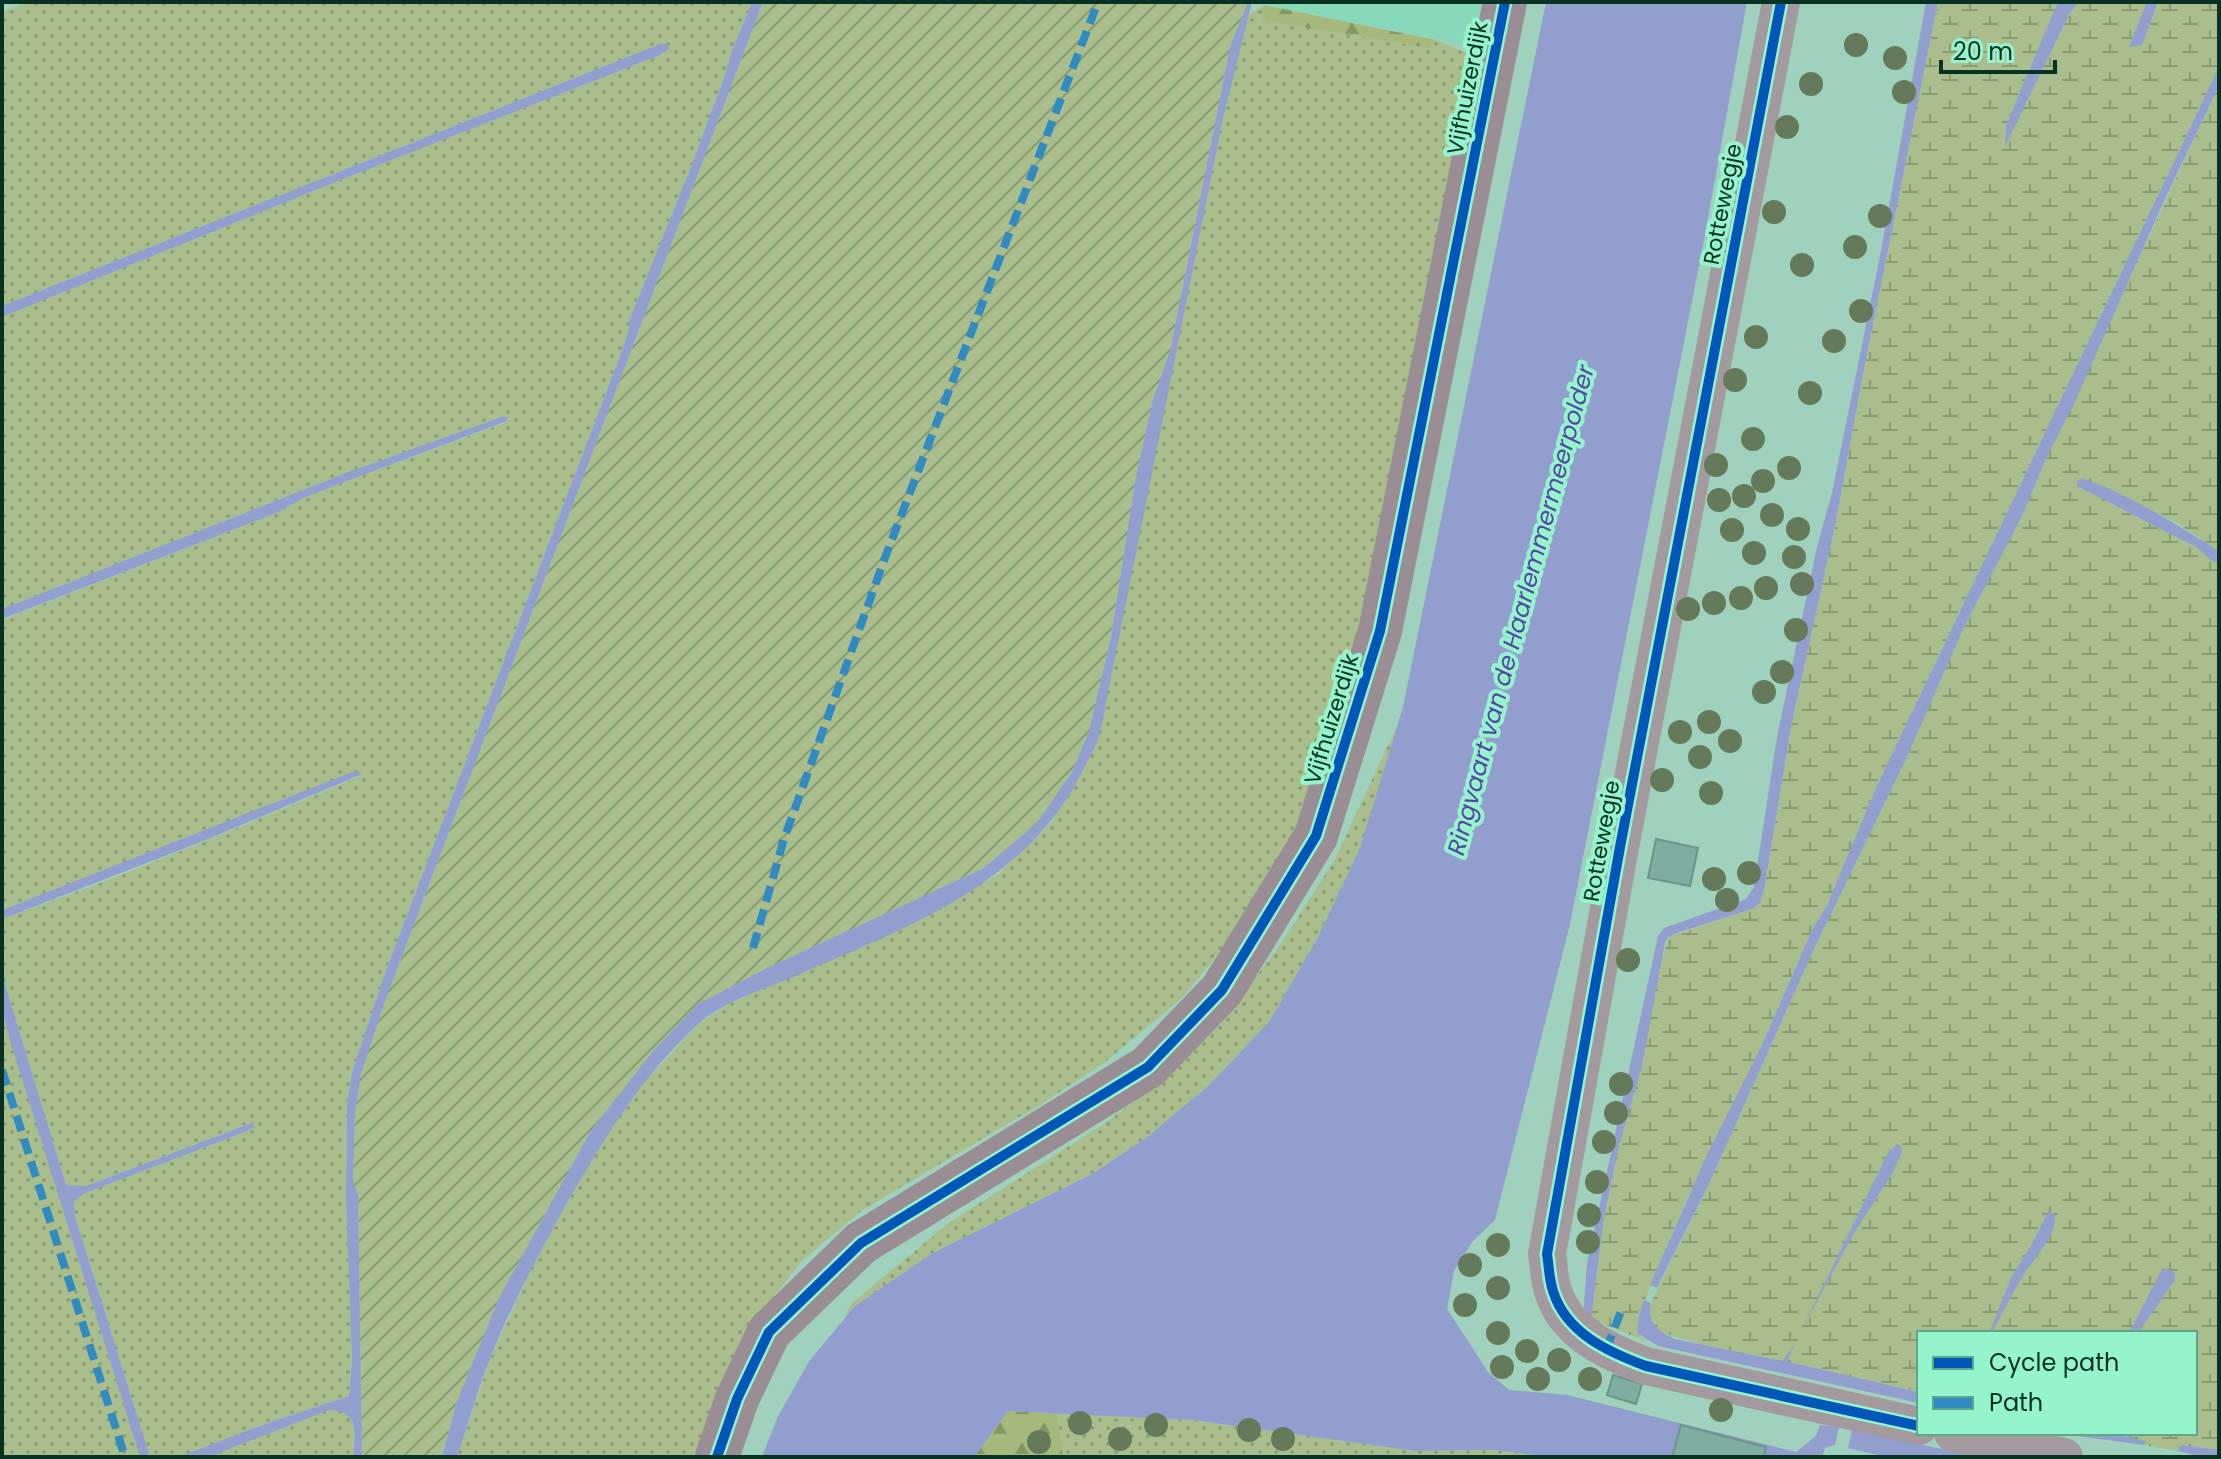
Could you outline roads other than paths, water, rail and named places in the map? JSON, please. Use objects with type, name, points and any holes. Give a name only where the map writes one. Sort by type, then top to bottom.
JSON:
[{"type":"street","name":"Vijfhuizerdijk","points":[[717,1457],[737,1399],[769,1332],[861,1243],[1148,1067],[1222,990],[1316,836],[1380,631],[1505,2]]},
{"type":"street","name":"Rottewegje","points":[[1781,2],[1626,816],[1547,1254],[1553,1293],[1575,1328],[1610,1353],[1646,1366],[1917,1426]]},
{"type":"street","points":[[1962,1435],[2064,1457]]},
{"type":"water","points":[[752,2],[763,2],[385,1001],[361,1074],[355,1113],[353,1180],[358,1195],[362,1457],[353,1457],[351,1419],[339,1411],[329,1410],[209,1457],[178,1457],[349,1396],[352,1358],[346,1199],[347,1105],[352,1072],[385,973]]},
{"type":"water","points":[[1248,2],[1252,2],[1223,118],[1103,722],[1082,772],[1058,811],[1029,845],[996,874],[921,920],[719,1009],[674,1048],[618,1119],[571,1197],[529,1273],[490,1359],[457,1457],[442,1457],[456,1404],[499,1298],[590,1132],[653,1051],[698,1004],[767,968],[982,869],[1036,824],[1072,772],[1089,731],[1111,637],[1136,476],[1153,399],[1170,351],[1230,47]]},
{"type":"water","name":"Ringvaart van de Haarlemmermeerpolder","points":[[1546,2],[1747,2],[1704,240],[1570,924],[1495,1220],[1473,1241],[1454,1271],[1447,1309],[1488,1372],[1509,1390],[1567,1395],[1796,1452],[1816,1436],[1820,1425],[1839,1427],[1835,1445],[1825,1448],[1822,1457],[1550,1457],[1494,1450],[1415,1451],[1192,1420],[1008,1411],[974,1457],[762,1457],[778,1416],[810,1360],[855,1306],[931,1254],[1092,1174],[1146,1138],[1207,1087],[1269,1022],[1317,939],[1360,848],[1403,707]]},
{"type":"water","points":[[1926,2],[1938,2],[1835,526],[1791,727],[1764,890],[1760,903],[1752,909],[1677,933],[1668,937],[1665,943],[1642,1066],[1619,1146],[1604,1218],[1591,1319],[1583,1316],[1587,1264],[1658,936],[1664,928],[1746,899],[1754,887],[1777,737],[1817,547],[1832,493],[1880,256]]},
{"type":"water","points":[[2058,2],[2079,2],[2070,13],[2005,146],[2006,125]]},
{"type":"water","points":[[2147,2],[2158,2],[2142,45],[2129,47]]},
{"type":"water","points":[[660,44],[667,44],[669,49],[2,317],[2,306]]},
{"type":"water","points":[[2219,67],[2219,86],[2022,516],[1964,627],[1907,757],[1813,951],[1709,1184],[1657,1288],[1650,1285],[1706,1157],[1762,1045],[1812,930],[1827,905],[1876,788]]},
{"type":"water","points":[[504,416],[508,418],[507,421],[305,497],[279,512],[2,619],[2,609],[351,471]]},
{"type":"water","points":[[2082,478],[2135,501],[2219,551],[2219,563],[2196,547],[2077,486],[2077,481]]},
{"type":"water","points":[[352,772],[361,772],[201,842],[2,919],[2,910]]},
{"type":"water","points":[[2,974],[66,1185],[86,1186],[254,1122],[253,1128],[245,1132],[83,1194],[74,1202],[75,1216],[150,1457],[140,1457],[12,1047],[2,1011]]},
{"type":"water","points":[[1897,1144],[1902,1152],[1893,1172],[1853,1235],[1801,1331],[1888,1153]]},
{"type":"water","points":[[2048,1212],[2055,1214],[2049,1239],[2023,1276],[1993,1331],[1990,1331],[2011,1278]]},
{"type":"water","points":[[2166,1268],[2175,1273],[2175,1280],[2139,1331],[2130,1331],[2160,1273]]},
{"type":"water","points":[[1644,1300],[1651,1303],[1655,1326],[1675,1339],[1783,1361],[1797,1340],[1789,1362],[1917,1392],[1917,1403],[1658,1346],[1637,1333]]},
{"type":"water","points":[[1852,1430],[1980,1457],[1886,1457],[1848,1448]]},
{"type":"water","points":[[2070,1435],[2118,1435],[2146,1441],[2144,1445]]},
{"type":"water","points":[[2183,1445],[2219,1450],[2219,1457],[2201,1457],[2179,1451]]}]
